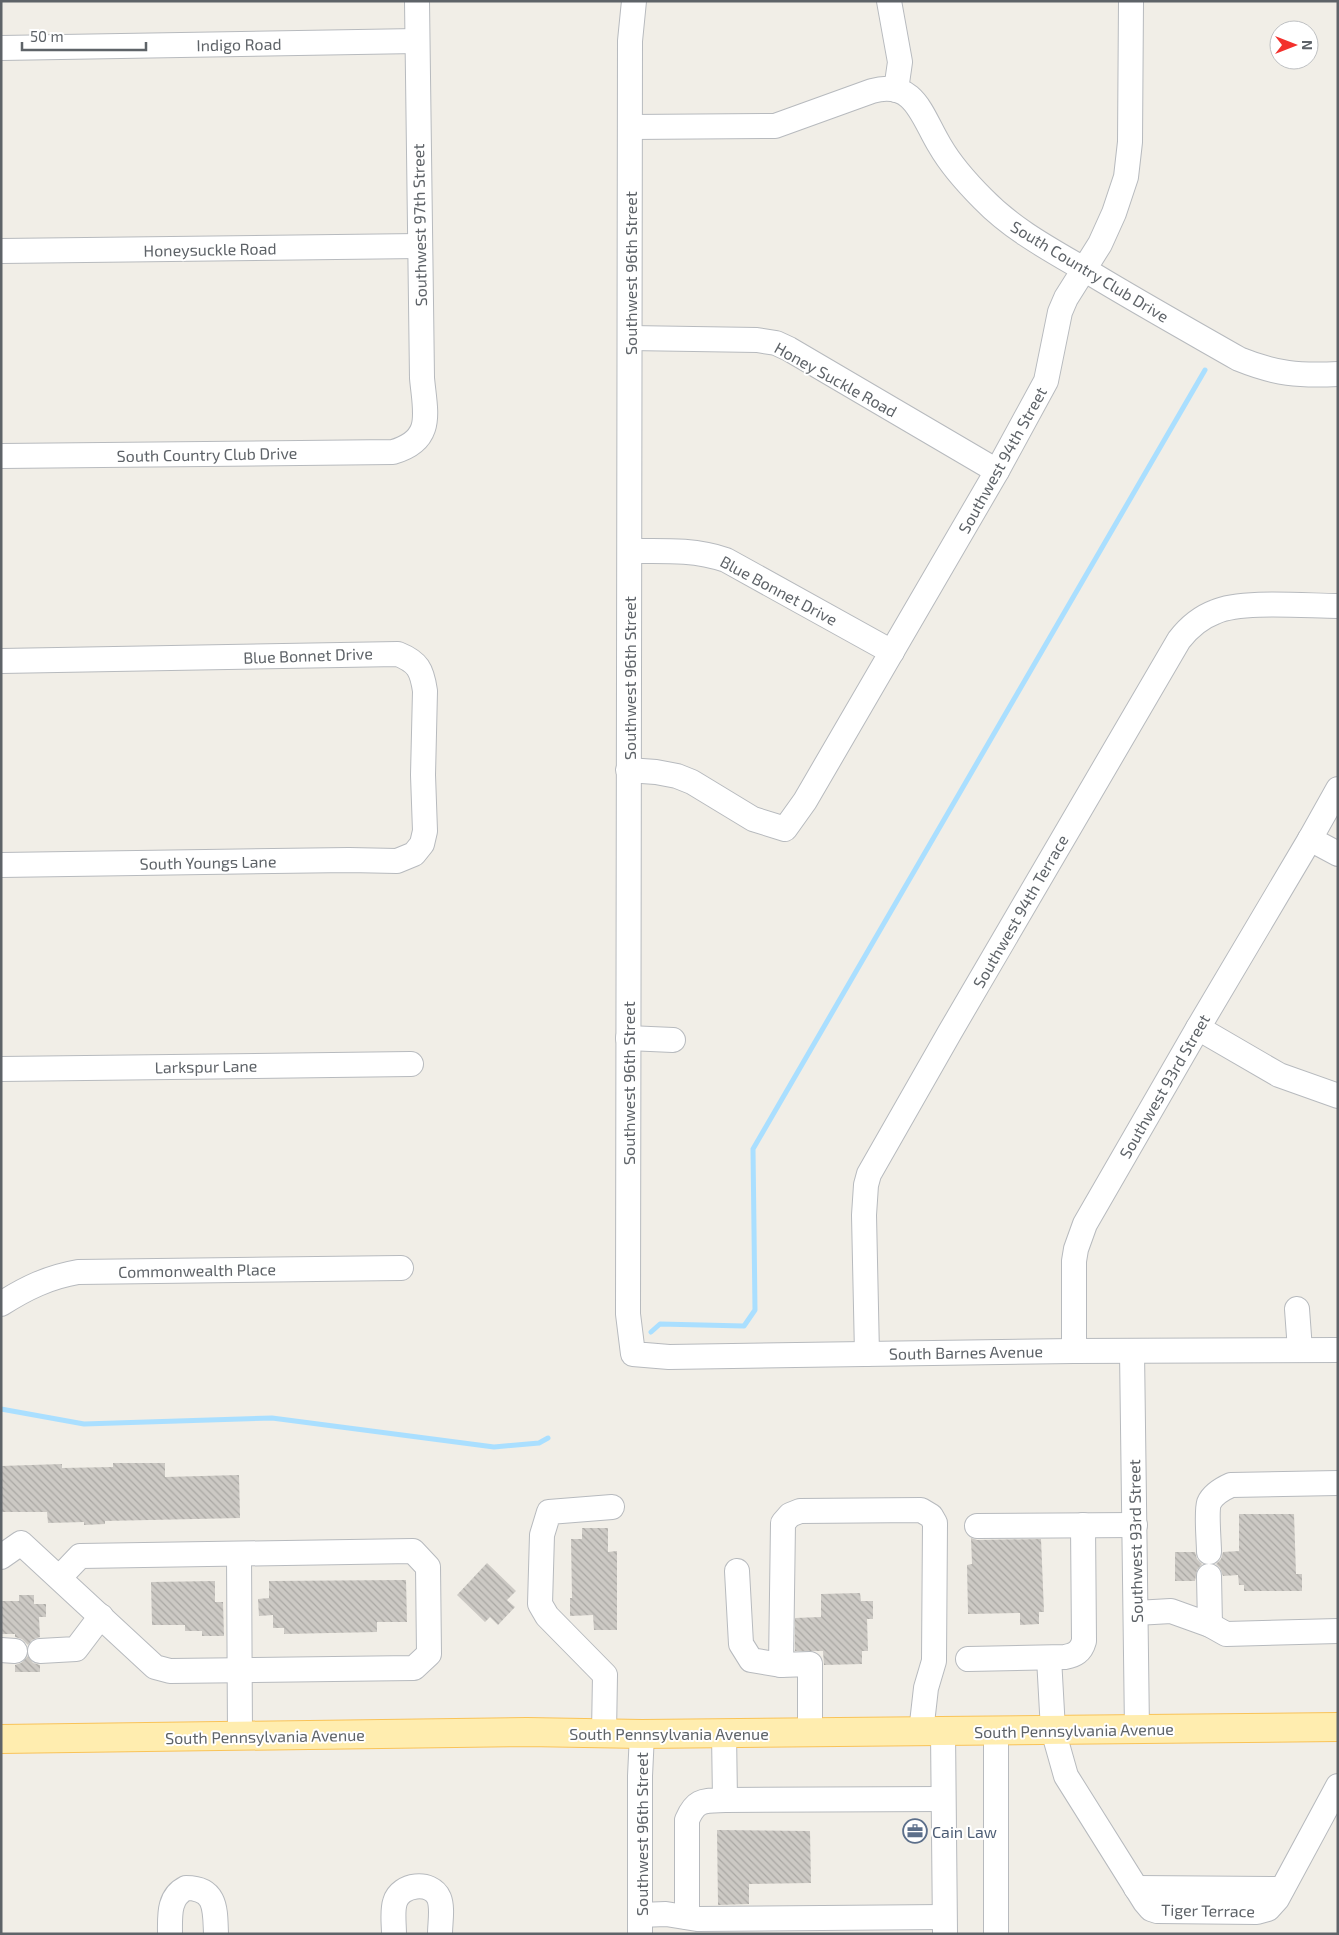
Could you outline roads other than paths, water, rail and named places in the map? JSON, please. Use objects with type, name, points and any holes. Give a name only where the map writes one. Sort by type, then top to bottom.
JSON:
[{"type":"main road","name":"South Pennsylvania Avenue","points":[[1,1739],[527,1732],[642,1734],[810,1733],[1338,1727]]},
{"type":"street","name":"Southwest 97th Street","points":[[411,445],[426,421],[422,378],[419,246],[417,1]]},
{"type":"street","name":"Southwest 96th Street","points":[[633,1354],[628,1314],[628,770],[630,41],[634,1]]},
{"type":"street","points":[[630,127],[775,126],[872,91],[880,89],[896,90],[900,62],[889,1]]},
{"type":"street","name":"Southwest 94th Street","points":[[628,770],[677,776],[692,782],[752,819],[785,829],[805,801],[997,471],[1046,381],[1060,312],[1066,298],[1100,244],[1114,213],[1126,177],[1129,160],[1131,1]]},
{"type":"street","name":"Indigo Road","points":[[1,48],[417,41]]},
{"type":"street","name":"South Country Club Drive","points":[[896,90],[908,95],[916,103],[940,147],[973,189],[994,210],[1036,242],[1217,346],[1259,367],[1289,374],[1338,374]]},
{"type":"street","name":"Honeysuckle Road","points":[[1,251],[419,246]]},
{"type":"street","name":"Honey Suckle Road","points":[[630,338],[738,339],[776,343],[997,471]]},
{"type":"street","name":"South Country Club Drive","points":[[1,456],[393,452],[411,445]]},
{"type":"street","name":"Blue Bonnet Drive","points":[[630,551],[687,551],[726,560],[892,652]]},
{"type":"street","name":"Southwest 94th Terrace","points":[[867,1354],[864,1215],[866,1185],[869,1174],[1179,640],[1190,626],[1198,620],[1225,609],[1249,606],[1338,606]]},
{"type":"street","name":"Blue Bonnet Drive","points":[[1,661],[337,656],[389,653],[406,657],[419,668],[423,677],[425,691],[423,775],[425,831],[422,844],[414,854]]},
{"type":"street","name":"Southwest 93rd Street","points":[[1074,1350],[1073,1279],[1076,1249],[1081,1235],[1134,1138],[1310,840],[1338,789]]},
{"type":"street","points":[[1310,840],[1338,854]]},
{"type":"street","name":"South Youngs Lane","points":[[1,865],[349,860],[389,862],[414,854]]},
{"type":"street","points":[[1198,1028],[1279,1075],[1338,1096]]},
{"type":"street","points":[[628,1038],[673,1040]]},
{"type":"street","name":"Larkspur Lane","points":[[1,1069],[411,1064]]},
{"type":"street","name":"Commonwealth Place","points":[[1,1304],[48,1278],[78,1272],[401,1268]]},
{"type":"street","points":[[1297,1309],[1300,1350]]},
{"type":"street","name":"South Barnes Avenue","points":[[633,1354],[669,1357],[1074,1350],[1132,1352],[1338,1350]]},
{"type":"street","name":"Southwest 93rd Street","points":[[1132,1352],[1137,1730]]},
{"type":"street","points":[[1209,1552],[1209,1504],[1215,1494],[1223,1488],[1231,1485],[1338,1484]]},
{"type":"street","points":[[604,1733],[605,1675],[548,1616],[540,1604],[542,1535],[549,1512],[612,1507]]},
{"type":"street","points":[[640,1924],[666,1914],[697,1919],[944,1926],[943,1799],[926,1688],[934,1661],[935,1523],[930,1516],[921,1510],[800,1511],[790,1515],[783,1523],[781,1665]]},
{"type":"street","points":[[968,1659],[1065,1657],[1075,1655],[1082,1648],[1084,1641],[1083,1525]]},
{"type":"street","points":[[977,1526],[1135,1525]]},
{"type":"street","points":[[1,1557],[11,1543],[60,1577],[155,1667],[170,1671],[414,1668],[429,1654],[428,1567],[413,1552],[80,1556],[60,1577]]},
{"type":"street","points":[[239,1554],[240,1736]]},
{"type":"street","points":[[737,1571],[741,1644],[751,1660],[781,1665],[810,1664],[810,1733]]},
{"type":"street","points":[[1210,1576],[1210,1625]]},
{"type":"street","points":[[1136,1613],[1171,1612],[1210,1625],[1226,1634],[1338,1632]]},
{"type":"street","points":[[40,1650],[76,1649],[101,1616]]},
{"type":"street","name":"Tiger Terrace","points":[[1049,1658],[1053,1730],[1066,1776],[1145,1902],[1151,1909],[1157,1912],[1264,1911],[1272,1906],[1331,1814],[1338,1786]]},
{"type":"street","points":[[996,1731],[996,1934]]},
{"type":"street","points":[[724,1733],[725,1800]]},
{"type":"street","name":"Southwest 96th Street","points":[[640,1924],[642,1734]]},
{"type":"street","points":[[687,1917],[687,1820],[692,1808],[702,1801],[943,1799]]},
{"type":"street","points":[[394,1934],[394,1907],[399,1895],[405,1889],[421,1886],[435,1892],[439,1898],[440,1934]]},
{"type":"street","points":[[170,1934],[170,1912],[174,1899],[182,1890],[192,1888],[202,1890],[211,1899],[215,1911],[216,1934]]},
{"type":"waterway","points":[[651,1332],[660,1324],[744,1326],[755,1310],[753,1149],[1205,370]]},
{"type":"waterway","points":[[1,1409],[84,1424],[272,1418],[494,1447],[539,1443],[548,1438]]},
{"type":"place","name":"Cain Law","points":[[915,1831]]}]
